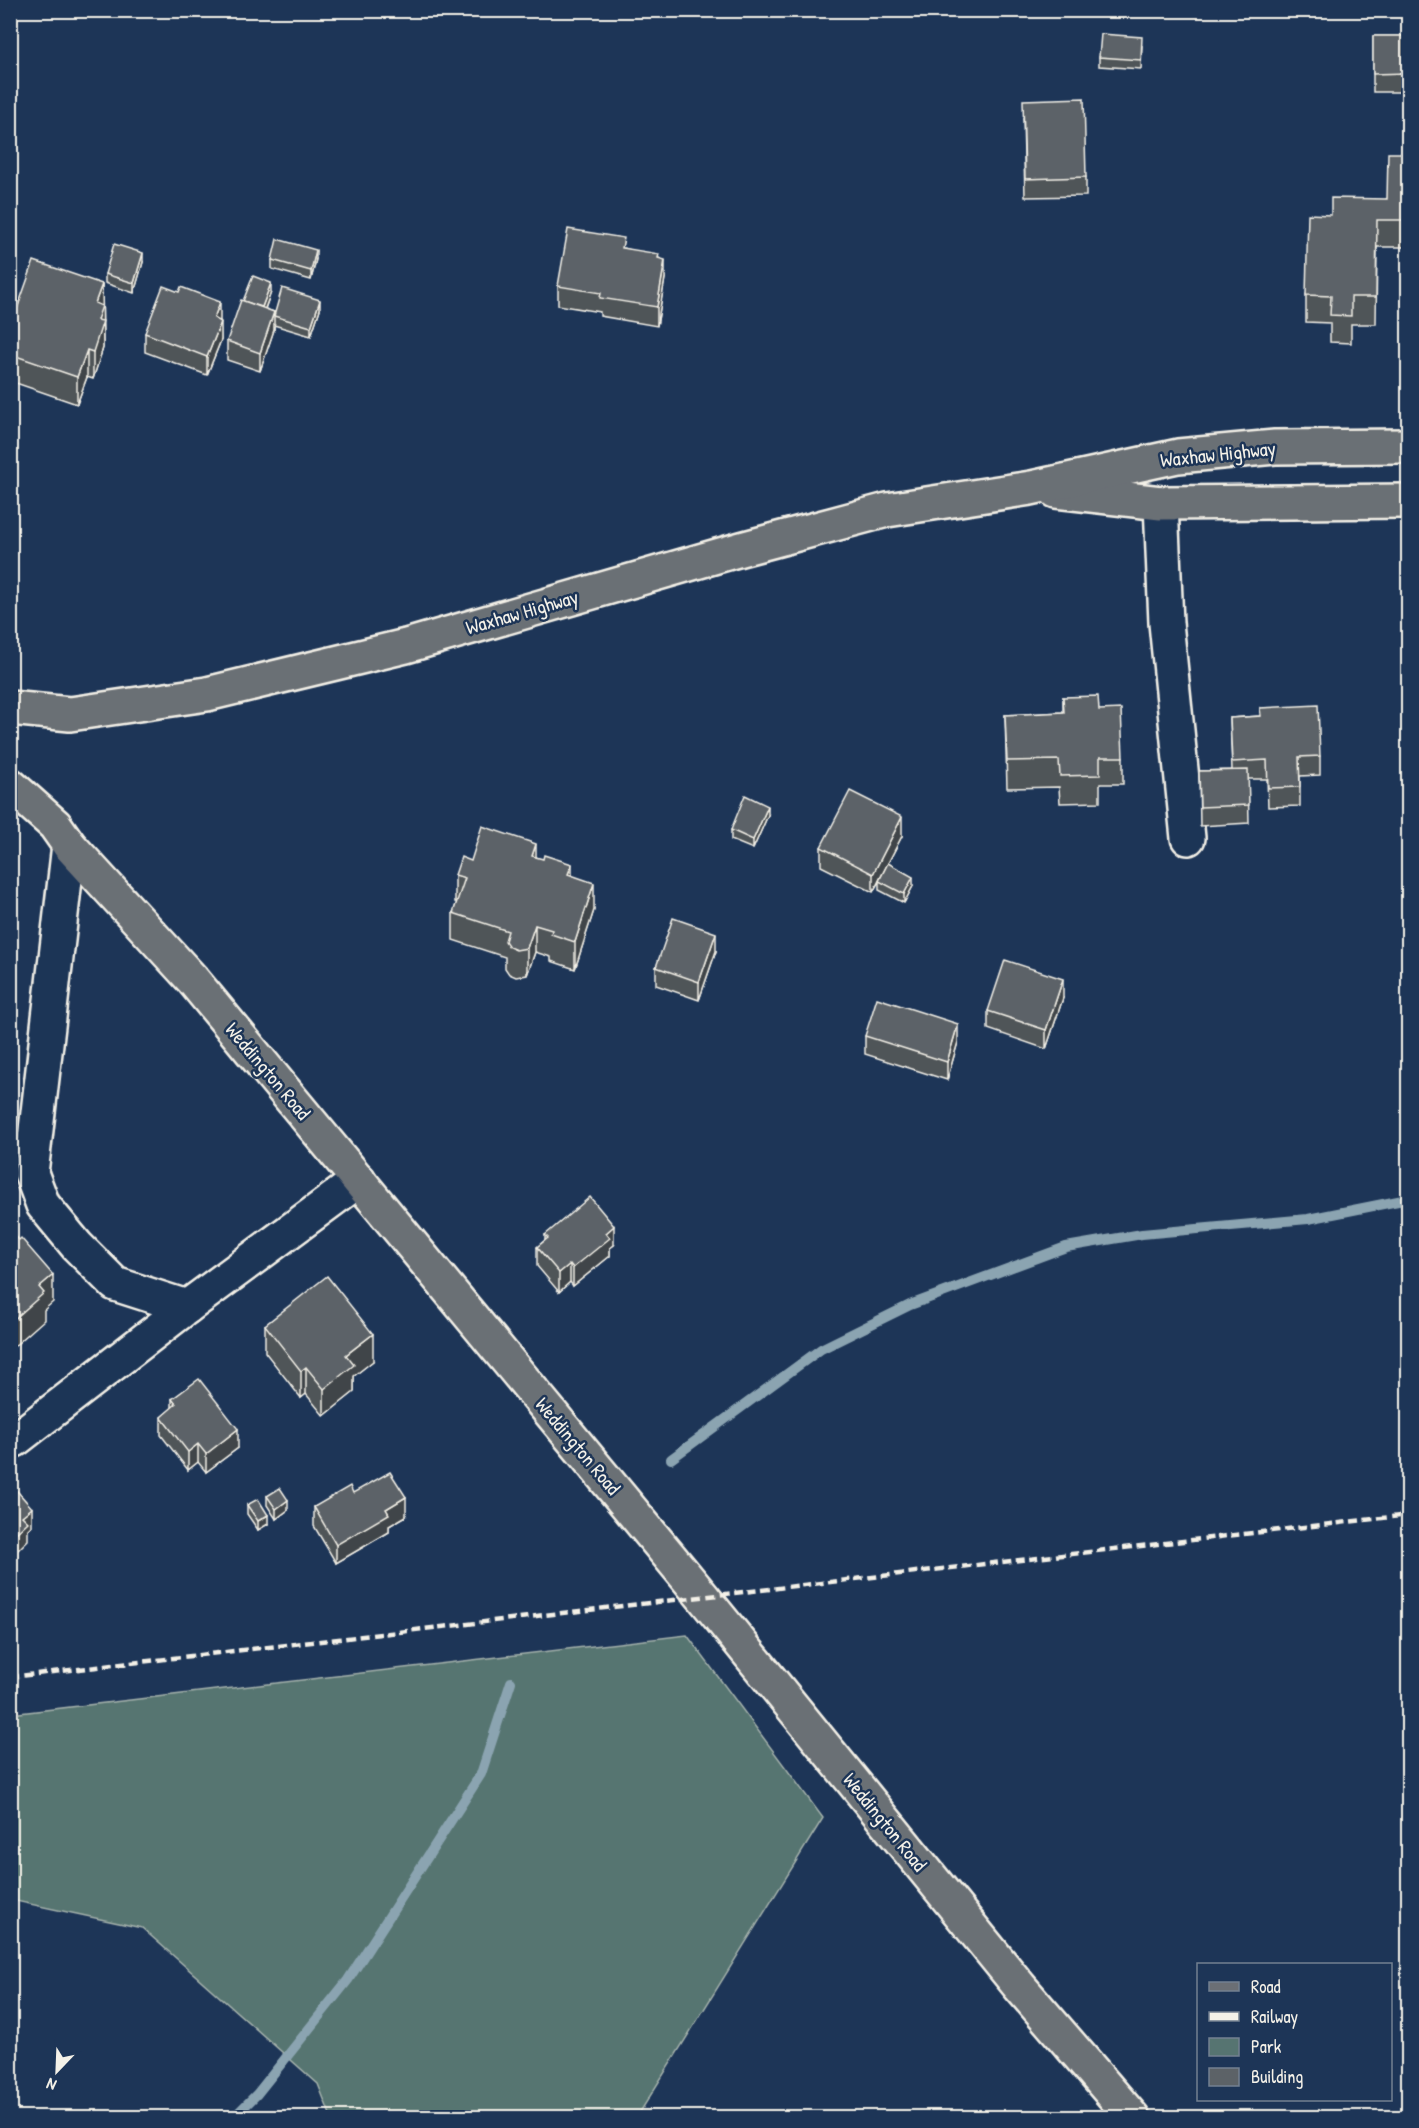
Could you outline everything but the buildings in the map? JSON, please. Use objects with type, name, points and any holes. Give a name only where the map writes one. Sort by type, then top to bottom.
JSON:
[{"type":"main road","name":"Waxhaw Highway","points":[[10,708],[70,714],[207,694],[406,646],[731,552],[887,510],[1031,488],[1178,456],[1275,447],[1408,446]]},
{"type":"main road","name":"Waxhaw Highway","points":[[1031,488],[1161,503],[1408,501]]},
{"type":"main road","name":"Weddington Road","points":[[10,785],[55,825],[69,845],[192,979],[680,1570],[1020,1987],[1133,2118]]},
{"type":"lane","points":[[1161,503],[1166,623],[1188,838]]},
{"type":"lane","points":[[69,845],[21,1182],[77,1246],[115,1284],[188,1307]]},
{"type":"lane","points":[[10,1441],[15,1440],[358,1180]]},
{"type":"green space","points":[[687,1635],[823,1818],[637,2117],[331,2117],[318,2084],[142,1928],[11,1900],[11,1714]]},
{"type":"waterway","points":[[671,1459],[821,1349],[910,1305],[1066,1247],[1142,1234],[1308,1219],[1408,1199]]},
{"type":"waterway","points":[[233,2118],[257,2094],[348,1980],[481,1774],[511,1682]]},
{"type":"railway","points":[[10,1677],[1408,1515]]}]
